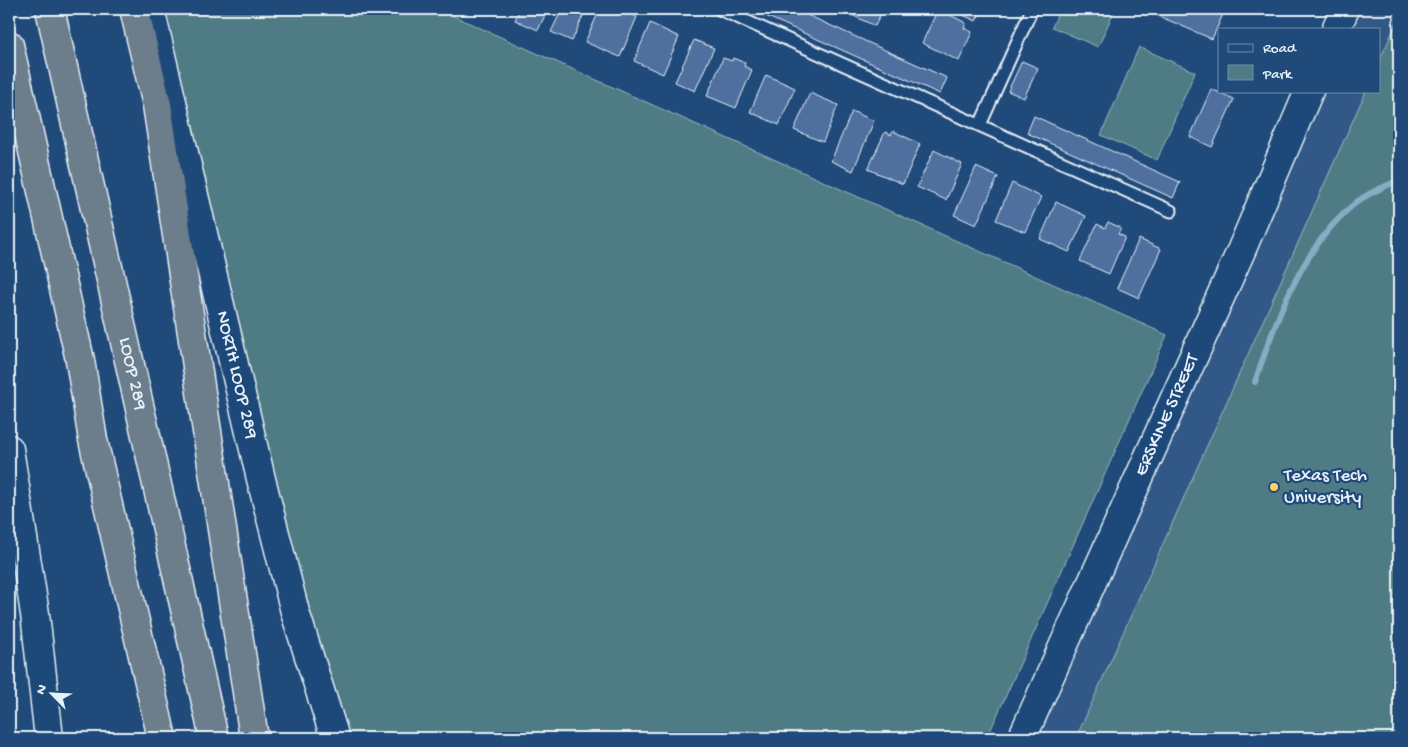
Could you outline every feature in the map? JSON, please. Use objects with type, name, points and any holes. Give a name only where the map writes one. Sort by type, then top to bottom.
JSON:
[{"type":"highway","name":"LOOP 289","points":[[50,9],[214,738]]},
{"type":"highway","points":[[134,9],[157,105],[254,738]]},
{"type":"highway","points":[[9,45],[80,360],[94,440],[162,738]]},
{"type":"highway","points":[[9,128],[63,363],[94,440]]},
{"type":"main road","name":"NORTH LOOP 289","points":[[150,9],[261,479],[295,612],[335,738]]},
{"type":"main road","points":[[1336,28],[1345,9]]},
{"type":"main road","name":"ERSKINE STREET","points":[[1022,738],[1237,260],[1309,92]]},
{"type":"main road","points":[[9,449],[36,614],[49,738]]},
{"type":"lane","points":[[719,9],[1171,211]]},
{"type":"lane","points":[[980,125],[1032,9]]},
{"type":"shaded area","name":"Texas Tech University","points":[[1362,9],[1399,9],[1399,738],[1036,738],[1324,92],[1380,92],[1380,28],[1353,28]]},
{"type":"green space","points":[[161,9],[438,9],[1167,335],[987,738],[349,738],[309,620]]},
{"type":"green space","points":[[1060,9],[1115,9],[1098,47],[1052,27]]},
{"type":"green space","name":"Texas Tech University","points":[[1399,17],[1399,738],[1076,738],[1366,92],[1380,92],[1380,60]]},
{"type":"green space","points":[[1139,47],[1195,72],[1157,160],[1101,135]]},
{"type":"building","points":[[520,9],[548,9],[538,30],[515,20]]},
{"type":"building","points":[[562,9],[586,9],[572,41],[551,32]]},
{"type":"building","points":[[600,9],[618,9],[637,17],[620,57],[585,42]]},
{"type":"building","points":[[750,9],[794,9],[947,78],[940,94]]},
{"type":"building","points":[[841,9],[883,9],[875,26]]},
{"type":"building","points":[[938,9],[966,23],[964,28],[972,32],[959,61],[922,43]]},
{"type":"building","points":[[950,9],[982,9],[976,21]]},
{"type":"building","points":[[1156,9],[1217,9],[1224,12],[1212,39],[1154,14]]},
{"type":"building","points":[[650,23],[679,37],[663,74],[634,61]]},
{"type":"building","points":[[694,40],[714,48],[695,91],[675,82]]},
{"type":"building","points":[[723,58],[732,61],[733,58],[745,63],[744,66],[752,70],[736,108],[707,96]]},
{"type":"building","points":[[1022,61],[1038,68],[1024,98],[1008,91]]},
{"type":"building","points":[[766,75],[795,88],[779,125],[750,112]]},
{"type":"building","points":[[1211,89],[1234,99],[1212,147],[1190,137]]},
{"type":"building","points":[[810,93],[838,105],[823,142],[794,130]]},
{"type":"building","points":[[852,111],[874,121],[853,171],[831,161]]},
{"type":"building","points":[[1034,116],[1180,182],[1173,198],[1027,133]]},
{"type":"building","points":[[893,131],[920,144],[903,184],[868,169],[885,132],[891,135]]},
{"type":"building","points":[[934,150],[962,164],[946,200],[917,187]]},
{"type":"building","points":[[976,167],[998,177],[976,225],[954,215]]},
{"type":"building","points":[[1012,183],[1041,197],[1025,232],[996,220]]},
{"type":"building","points":[[1056,202],[1086,216],[1069,252],[1040,239]]},
{"type":"building","points":[[1108,222],[1121,228],[1118,234],[1125,237],[1109,274],[1080,261],[1097,224],[1105,228]]},
{"type":"building","points":[[1139,239],[1161,249],[1139,298],[1117,288]]},
{"type":"waterway","points":[[1255,382],[1282,308],[1307,260],[1322,238],[1339,218],[1358,201],[1399,180]]},
{"type":"place","name":"Texas Tech University","points":[[1274,487]]}]
